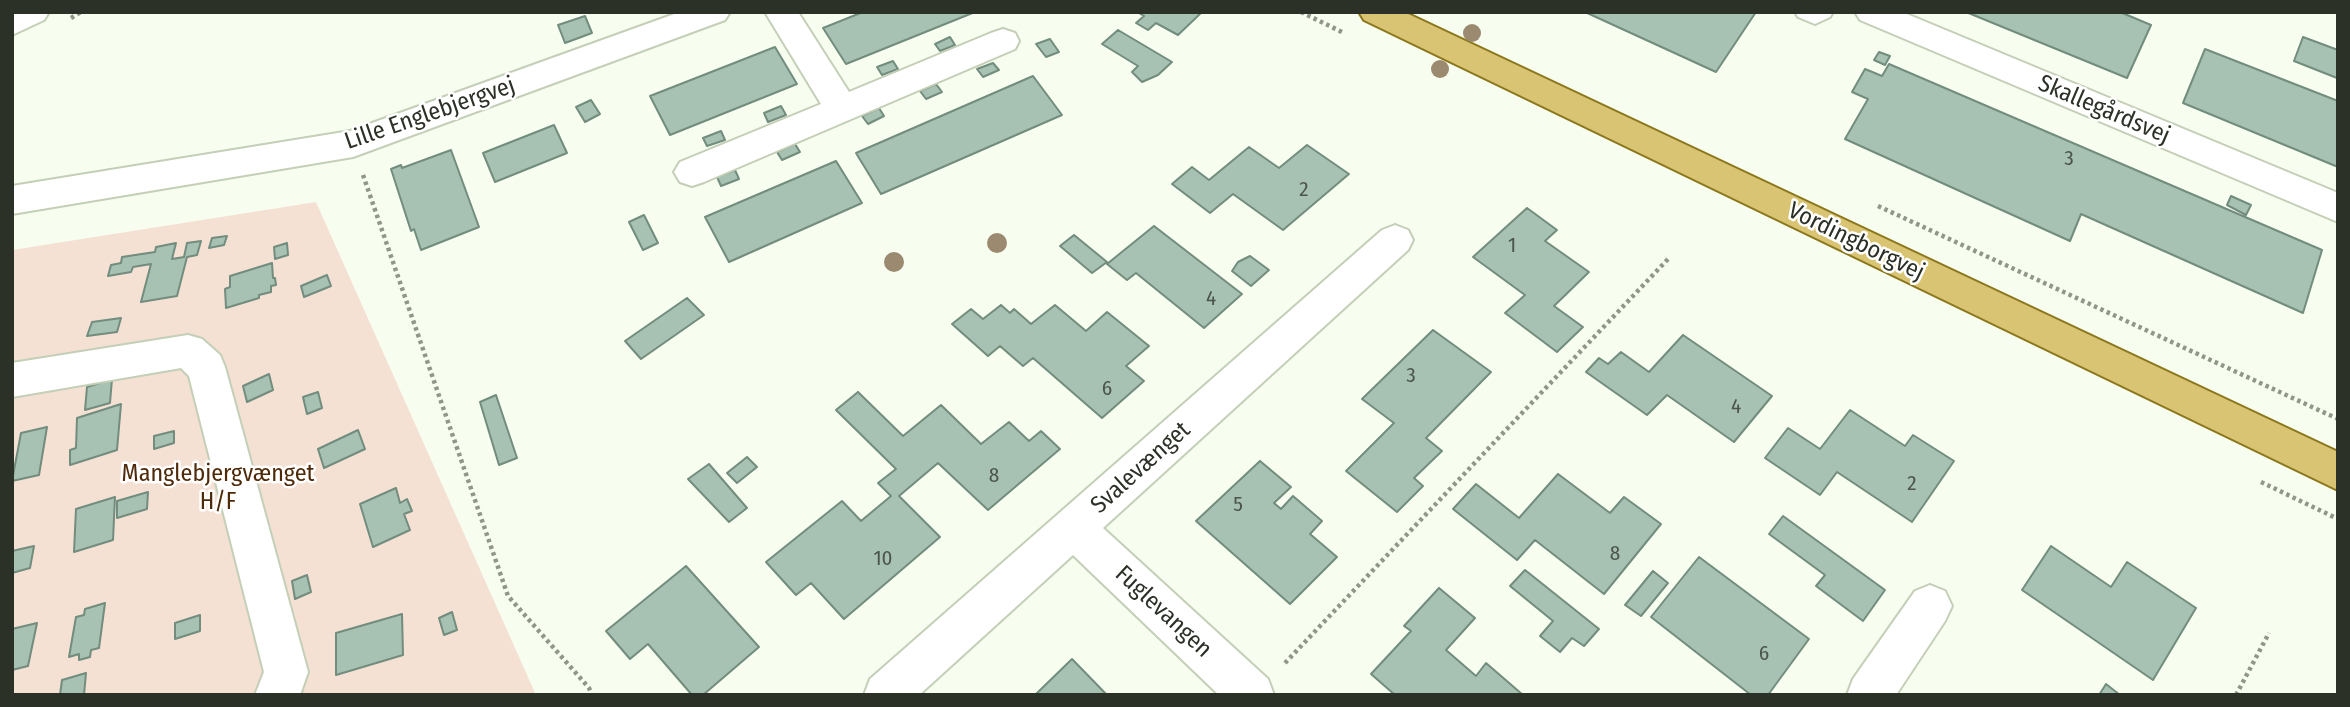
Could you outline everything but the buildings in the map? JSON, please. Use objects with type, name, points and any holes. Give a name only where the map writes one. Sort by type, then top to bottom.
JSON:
[{"type":"main road","name":"Vordingborgvej","points":[[1375,12],[2338,472]]},
{"type":"street","points":[[12,24],[33,12]]},
{"type":"street","name":"Lille Englebjergvej","points":[[12,200],[353,144],[714,12]]},
{"type":"street","points":[[781,12],[842,109]]},
{"type":"street","name":"Skallegårdsvej","points":[[1871,12],[2338,208]]},
{"type":"street","points":[[692,172],[1003,40]]},
{"type":"street","name":"Svalevænget","points":[[886,695],[1395,240]]},
{"type":"street","points":[[12,380],[188,351],[206,367],[286,672],[277,695]]},
{"type":"street","name":"Fuglevangen","points":[[1074,528],[1252,695]]},
{"type":"street","points":[[1868,695],[1930,607]]},
{"type":"lane","points":[[1806,12],[1815,16],[1822,12]]},
{"type":"path","points":[[353,144],[508,596],[593,695]]},
{"type":"path","points":[[1252,695],[1290,659],[1669,258]]},
{"type":"path","points":[[2236,695],[2269,633]]},
{"type":"green space","name":"Manglebjergvænget H/F","points":[[316,202],[536,695],[12,695],[12,250]]}]
